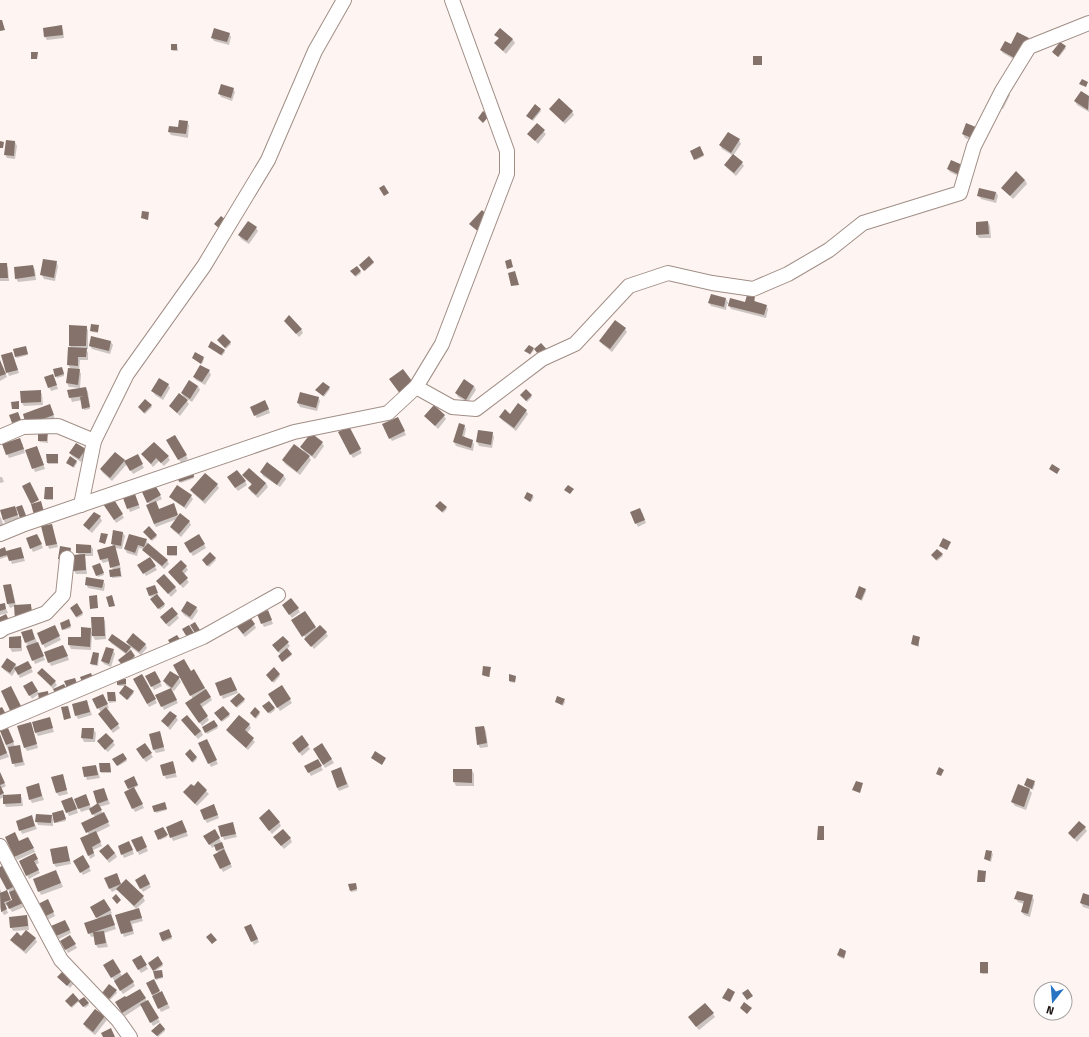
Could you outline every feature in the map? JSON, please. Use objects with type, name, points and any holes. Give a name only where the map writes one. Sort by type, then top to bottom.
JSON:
[{"type":"street","points":[[81,505],[94,441],[127,374],[204,266],[268,160],[315,51],[344,0]]},
{"type":"street","points":[[0,534],[22,525],[294,432],[388,413],[416,387],[442,344],[507,174],[507,151],[452,0]]},
{"type":"street","points":[[416,387],[452,407],[476,409],[542,359],[575,344],[629,286],[668,274],[712,283],[753,289],[788,274],[829,250],[863,223],[960,193],[974,146],[1002,91],[1029,47],[1089,23]]},
{"type":"street","points":[[0,437],[23,427],[58,426],[94,441]]},
{"type":"street","points":[[0,631],[4,628],[46,613],[63,595],[67,558]]},
{"type":"street","points":[[0,723],[203,637],[278,596]]},
{"type":"street","points":[[0,846],[61,960],[118,1020],[130,1037]]},
{"type":"building","points":[[0,20],[2,20],[5,30],[0,31]]},
{"type":"building","points":[[62,25],[63,35],[44,37],[43,28]]},
{"type":"building","points":[[214,28],[230,33],[227,42],[211,38]]},
{"type":"building","points":[[500,28],[513,39],[503,51],[494,43],[499,38],[494,35]]},
{"type":"building","points":[[1017,32],[1029,38],[1018,60],[1000,50],[1005,41],[1011,44]]},
{"type":"building","points":[[1060,42],[1066,46],[1058,57],[1052,52]]},
{"type":"building","points":[[171,44],[177,44],[177,50],[171,50]]},
{"type":"building","points":[[31,52],[38,52],[37,59],[31,59]]},
{"type":"building","points":[[753,56],[762,56],[762,65],[753,65]]},
{"type":"building","points":[[1082,79],[1088,82],[1086,87],[1079,84]]},
{"type":"building","points":[[221,84],[234,88],[231,98],[218,94]]},
{"type":"building","points":[[1081,91],[1089,96],[1088,110],[1074,101]]},
{"type":"building","points":[[559,98],[573,111],[563,122],[549,109]]},
{"type":"building","points":[[535,104],[541,109],[532,120],[526,116]]},
{"type":"building","points":[[483,111],[489,116],[483,123],[478,118]]},
{"type":"building","points":[[179,120],[188,121],[186,134],[168,132],[169,126],[178,127]]},
{"type":"building","points":[[537,123],[545,130],[535,141],[527,134]]},
{"type":"building","points":[[966,123],[983,130],[979,141],[962,134]]},
{"type":"building","points":[[728,132],[740,139],[731,153],[719,145]]},
{"type":"building","points":[[6,140],[15,141],[14,156],[4,155]]},
{"type":"building","points":[[0,141],[4,142],[3,148],[0,148]]},
{"type":"building","points":[[700,146],[704,155],[694,160],[690,151]]},
{"type":"building","points":[[733,154],[743,162],[734,173],[724,165]]},
{"type":"building","points":[[951,160],[967,167],[962,176],[947,169]]},
{"type":"building","points":[[1016,171],[1025,180],[1010,196],[1001,188]]},
{"type":"building","points":[[384,185],[389,193],[384,196],[379,188]]},
{"type":"building","points":[[979,188],[996,192],[994,200],[977,196]]},
{"type":"building","points":[[482,210],[489,217],[480,233],[469,224]]},
{"type":"building","points":[[142,211],[149,212],[148,220],[141,218]]},
{"type":"building","points":[[221,216],[226,220],[220,229],[214,224]]},
{"type":"building","points":[[248,221],[257,227],[247,241],[238,235]]},
{"type":"building","points":[[988,221],[989,234],[976,235],[976,222]]},
{"type":"building","points":[[369,256],[374,262],[364,271],[359,265]]},
{"type":"building","points":[[43,259],[57,261],[54,278],[40,275]]},
{"type":"building","points":[[511,259],[513,267],[507,269],[505,261]]},
{"type":"building","points":[[0,263],[7,263],[8,278],[0,278]]},
{"type":"building","points":[[33,265],[35,276],[15,279],[14,267]]},
{"type":"building","points":[[357,266],[361,271],[355,276],[350,271]]},
{"type":"building","points":[[515,271],[519,285],[511,286],[508,273]]},
{"type":"building","points":[[711,294],[726,298],[724,307],[708,303]]},
{"type":"building","points":[[747,295],[755,297],[754,301],[767,305],[764,315],[728,306],[730,298],[745,302]]},
{"type":"building","points":[[289,315],[302,329],[296,334],[284,321]]},
{"type":"building","points":[[615,320],[626,328],[610,349],[599,341]]},
{"type":"building","points":[[91,324],[99,325],[98,332],[90,331]]},
{"type":"building","points":[[69,325],[87,326],[86,346],[69,346]]},
{"type":"building","points":[[223,334],[231,342],[225,348],[217,340]]},
{"type":"building","points":[[91,336],[111,341],[109,351],[89,346]]},
{"type":"building","points":[[211,341],[225,350],[221,355],[208,347]]},
{"type":"building","points":[[541,343],[551,354],[543,360],[534,349]]},
{"type":"building","points":[[529,345],[534,348],[530,354],[524,351]]},
{"type":"building","points":[[26,346],[28,354],[15,357],[13,349]]},
{"type":"building","points":[[68,347],[87,348],[86,357],[78,357],[78,366],[67,365]]},
{"type":"building","points":[[12,352],[18,370],[6,373],[1,355]]},
{"type":"building","points":[[195,352],[204,357],[201,364],[192,358]]},
{"type":"building","points":[[0,360],[6,374],[0,376]]},
{"type":"building","points":[[200,365],[210,370],[202,382],[193,377]]},
{"type":"building","points":[[62,367],[64,374],[55,377],[53,369]]},
{"type":"building","points":[[68,368],[80,369],[78,385],[66,383]]},
{"type":"building","points":[[403,369],[415,385],[401,395],[389,379]]},
{"type":"building","points":[[53,374],[57,385],[48,388],[44,377]]},
{"type":"building","points":[[159,378],[169,384],[161,397],[151,391]]},
{"type":"building","points":[[464,379],[474,386],[466,400],[455,393]]},
{"type":"building","points":[[189,380],[198,386],[190,399],[181,393]]},
{"type":"building","points":[[323,382],[330,387],[323,396],[315,390]]},
{"type":"building","points":[[86,387],[90,407],[82,409],[80,397],[84,396],[69,398],[67,390]]},
{"type":"building","points":[[526,389],[532,395],[526,401],[520,395]]},
{"type":"building","points":[[41,390],[41,402],[21,403],[20,391]]},
{"type":"building","points":[[300,392],[319,397],[316,408],[297,403]]},
{"type":"building","points":[[179,393],[188,400],[177,413],[169,406]]},
{"type":"building","points":[[145,399],[152,405],[144,413],[138,407]]},
{"type":"building","points":[[265,400],[269,409],[254,416],[250,407]]},
{"type":"building","points":[[19,401],[19,409],[12,409],[11,402]]},
{"type":"building","points":[[518,403],[527,410],[514,428],[499,417],[505,409],[510,414]]},
{"type":"building","points":[[50,404],[54,415],[26,425],[23,414]]},
{"type":"building","points":[[434,405],[445,415],[435,426],[424,416]]},
{"type":"building","points":[[18,412],[21,420],[12,423],[9,415]]},
{"type":"building","points":[[398,417],[405,431],[389,439],[382,424]]},
{"type":"building","points":[[459,423],[465,425],[462,436],[473,440],[471,448],[453,442]]},
{"type":"building","points":[[349,426],[361,449],[350,455],[338,432]]},
{"type":"building","points":[[478,430],[493,432],[491,445],[476,442]]},
{"type":"building","points":[[38,432],[48,432],[47,441],[38,441]]},
{"type":"building","points":[[311,433],[323,442],[312,456],[300,447]]},
{"type":"building","points":[[175,435],[187,455],[178,460],[166,440]]},
{"type":"building","points":[[20,438],[24,449],[6,455],[2,444]]},
{"type":"building","points":[[154,442],[169,456],[161,463],[156,458],[151,464],[141,454]]},
{"type":"building","points":[[76,443],[86,449],[79,459],[69,453]]},
{"type":"building","points":[[294,444],[310,456],[297,472],[282,460]]},
{"type":"building","points":[[37,446],[44,465],[32,469],[25,450]]},
{"type":"building","points":[[115,452],[125,460],[110,478],[100,469]]},
{"type":"building","points":[[46,454],[58,454],[58,463],[47,463]]},
{"type":"building","points":[[138,454],[143,464],[130,471],[124,461]]},
{"type":"building","points":[[70,456],[77,461],[73,467],[66,463]]},
{"type":"building","points":[[267,462],[284,475],[277,485],[260,472]]},
{"type":"building","points":[[1052,464],[1060,469],[1057,474],[1049,469]]},
{"type":"building","points":[[249,468],[266,483],[256,495],[248,488],[252,484],[242,475]]},
{"type":"building","points":[[237,470],[246,481],[235,488],[227,477]]},
{"type":"building","points":[[193,471],[194,477],[179,482],[177,476]]},
{"type":"building","points":[[205,473],[218,484],[203,501],[190,490]]},
{"type":"building","points":[[30,482],[39,500],[31,504],[22,486]]},
{"type":"building","points":[[155,485],[161,495],[147,503],[142,492]]},
{"type":"building","points":[[177,485],[192,495],[184,507],[169,497]]},
{"type":"building","points":[[568,485],[574,489],[570,494],[564,490]]},
{"type":"building","points":[[45,487],[53,487],[53,499],[44,499]]},
{"type":"building","points":[[527,492],[533,495],[530,502],[524,498]]},
{"type":"building","points":[[135,494],[139,505],[127,509],[123,498]]},
{"type":"building","points":[[113,498],[123,514],[114,520],[103,504]]},
{"type":"building","points":[[41,501],[44,512],[34,515],[31,504]]},
{"type":"building","points":[[156,501],[159,509],[174,503],[178,515],[154,524],[146,505]]},
{"type":"building","points":[[440,501],[447,507],[442,512],[435,506]]},
{"type":"building","points":[[22,505],[27,518],[21,521],[16,507]]},
{"type":"building","points":[[15,506],[18,515],[3,520],[0,510]]},
{"type":"building","points":[[640,508],[645,520],[635,524],[630,512]]},
{"type":"building","points":[[94,512],[101,516],[89,530],[83,525]]},
{"type":"building","points":[[180,513],[190,521],[179,534],[170,527]]},
{"type":"building","points":[[52,524],[57,544],[46,546],[41,526]]},
{"type":"building","points":[[149,526],[157,535],[151,540],[143,532]]},
{"type":"building","points":[[113,530],[123,532],[121,546],[111,544]]},
{"type":"building","points":[[101,533],[108,534],[105,544],[99,542]]},
{"type":"building","points":[[37,534],[42,544],[30,549],[26,538]]},
{"type":"building","points":[[129,534],[147,539],[144,547],[138,545],[135,553],[124,549]]},
{"type":"building","points":[[199,534],[205,544],[190,553],[184,543]]},
{"type":"building","points":[[943,538],[951,542],[947,550],[939,546]]},
{"type":"building","points":[[148,543],[168,560],[162,566],[142,550]]},
{"type":"building","points":[[76,544],[91,545],[91,553],[76,553]]},
{"type":"building","points":[[115,545],[120,565],[110,568],[108,558],[100,560],[97,550]]},
{"type":"building","points":[[60,546],[71,548],[69,561],[58,559]]},
{"type":"building","points":[[167,546],[177,546],[177,555],[167,555]]},
{"type":"building","points":[[5,547],[6,551],[21,547],[24,558],[9,561],[7,555],[0,557],[0,549]]},
{"type":"building","points":[[937,549],[943,554],[936,560],[931,555]]},
{"type":"building","points":[[210,552],[216,558],[207,566],[202,560]]},
{"type":"building","points":[[85,554],[86,570],[73,571],[72,555]]},
{"type":"building","points":[[150,557],[156,566],[143,574],[137,565]]},
{"type":"building","points":[[181,560],[187,566],[182,571],[188,578],[180,585],[168,572]]},
{"type":"building","points":[[100,563],[104,573],[96,576],[92,566]]},
{"type":"building","points":[[120,568],[121,576],[110,577],[109,570]]},
{"type":"building","points":[[164,574],[176,587],[168,594],[156,581]]},
{"type":"building","points":[[86,577],[104,580],[102,588],[85,585]]},
{"type":"building","points":[[11,584],[15,603],[7,604],[3,585]]},
{"type":"building","points":[[155,585],[158,593],[149,596],[146,588]]},
{"type":"building","points":[[859,586],[866,589],[861,600],[855,597]]},
{"type":"building","points":[[157,594],[165,604],[158,609],[150,599]]},
{"type":"building","points":[[97,595],[98,608],[90,609],[89,596]]},
{"type":"building","points":[[112,595],[115,606],[109,607],[106,597]]},
{"type":"building","points":[[291,598],[299,608],[289,615],[282,605]]},
{"type":"building","points":[[187,601],[197,607],[190,617],[181,611]]},
{"type":"building","points":[[5,603],[6,609],[0,611],[0,604]]},
{"type":"building","points":[[77,603],[83,613],[76,617],[70,608]]},
{"type":"building","points":[[31,604],[32,620],[15,621],[14,605]]},
{"type":"building","points":[[172,607],[178,614],[166,624],[160,617]]},
{"type":"building","points":[[268,610],[272,620],[261,624],[257,614]]},
{"type":"building","points":[[305,611],[316,627],[302,637],[291,620]]},
{"type":"building","points":[[247,613],[255,624],[243,634],[234,623]]},
{"type":"building","points":[[6,614],[10,622],[0,627],[0,617]]},
{"type":"building","points":[[91,617],[104,617],[105,636],[92,636]]},
{"type":"building","points":[[69,619],[71,626],[62,630],[60,623]]},
{"type":"building","points":[[195,622],[203,635],[198,638],[190,625]]},
{"type":"building","points":[[55,625],[60,636],[42,645],[37,633]]},
{"type":"building","points":[[189,625],[197,638],[190,642],[182,629]]},
{"type":"building","points":[[320,625],[327,632],[311,647],[304,639]]},
{"type":"building","points":[[81,627],[91,628],[90,647],[68,645],[68,637],[81,637]]},
{"type":"building","points":[[32,629],[35,639],[25,643],[21,632]]},
{"type":"building","points":[[133,633],[146,644],[139,652],[126,642]]},
{"type":"building","points":[[112,634],[131,647],[126,653],[108,640]]},
{"type":"building","points":[[177,635],[184,645],[174,651],[168,640]]},
{"type":"building","points":[[913,635],[920,637],[918,646],[911,644]]},
{"type":"building","points":[[21,636],[21,648],[9,648],[9,637]]},
{"type":"building","points":[[283,636],[289,642],[278,652],[272,645]]},
{"type":"building","points":[[38,642],[44,656],[32,661],[26,646]]},
{"type":"building","points":[[63,645],[68,656],[48,663],[44,652]]},
{"type":"building","points":[[106,647],[114,649],[109,664],[101,661]]},
{"type":"building","points":[[287,648],[292,654],[282,662],[278,656]]},
{"type":"building","points":[[131,650],[135,656],[123,666],[118,660]]},
{"type":"building","points":[[93,652],[99,653],[97,665],[90,664]]},
{"type":"building","points":[[7,658],[16,664],[10,673],[1,667]]},
{"type":"building","points":[[184,659],[191,671],[194,669],[205,688],[190,696],[173,665]]},
{"type":"building","points":[[28,661],[32,668],[18,675],[14,668]]},
{"type":"building","points":[[483,666],[491,667],[489,677],[482,675]]},
{"type":"building","points":[[274,667],[280,674],[272,682],[266,675]]},
{"type":"building","points":[[42,668],[56,681],[51,686],[37,673]]},
{"type":"building","points":[[155,671],[161,682],[151,687],[145,676]]},
{"type":"building","points":[[170,671],[180,677],[172,688],[163,681]]},
{"type":"building","points":[[91,673],[95,683],[84,687],[80,677]]},
{"type":"building","points":[[142,674],[156,699],[147,704],[133,679]]},
{"type":"building","points":[[509,674],[516,676],[515,682],[509,681]]},
{"type":"building","points":[[231,677],[237,690],[220,696],[215,683]]},
{"type":"building","points":[[75,678],[79,689],[69,693],[64,681]]},
{"type":"building","points":[[117,679],[126,679],[126,684],[117,685]]},
{"type":"building","points":[[32,681],[38,691],[29,696],[23,686]]},
{"type":"building","points":[[64,684],[68,692],[57,697],[53,689]]},
{"type":"building","points":[[125,685],[134,691],[127,700],[119,693]]},
{"type":"building","points":[[282,685],[291,699],[277,708],[268,694]]},
{"type":"building","points":[[11,686],[24,712],[13,717],[1,691]]},
{"type":"building","points":[[171,688],[177,700],[161,707],[155,695]]},
{"type":"building","points":[[206,689],[211,697],[200,704],[208,716],[199,723],[185,703]]},
{"type":"building","points":[[48,691],[49,699],[39,700],[38,693]]},
{"type":"building","points":[[107,692],[115,692],[116,701],[108,701]]},
{"type":"building","points":[[239,693],[245,699],[236,707],[230,701]]},
{"type":"building","points":[[103,694],[108,704],[97,709],[92,699]]},
{"type":"building","points":[[557,696],[565,699],[562,705],[555,702]]},
{"type":"building","points":[[87,700],[90,712],[75,716],[72,704]]},
{"type":"building","points":[[269,701],[275,708],[268,713],[262,706]]},
{"type":"building","points":[[68,706],[71,718],[64,720],[61,707]]},
{"type":"building","points":[[223,706],[230,714],[221,721],[214,713]]},
{"type":"building","points":[[2,707],[7,716],[0,720],[0,708]]},
{"type":"building","points":[[106,707],[119,724],[111,730],[98,714]]},
{"type":"building","points":[[255,707],[260,712],[255,718],[250,713]]},
{"type":"building","points":[[170,711],[177,716],[168,727],[161,721]]},
{"type":"building","points":[[187,715],[201,731],[195,736],[181,720]]},
{"type":"building","points":[[239,715],[250,724],[245,730],[254,738],[246,748],[226,730]]},
{"type":"building","points":[[50,717],[53,728],[35,733],[32,722]]},
{"type":"building","points":[[214,720],[218,726],[205,733],[202,727]]},
{"type":"building","points":[[31,722],[37,744],[24,748],[17,726]]},
{"type":"building","points":[[484,726],[487,743],[477,745],[475,727]]},
{"type":"building","points":[[8,728],[14,742],[6,745],[0,731]]},
{"type":"building","points":[[82,728],[94,728],[93,739],[81,738]]},
{"type":"building","points":[[160,731],[164,747],[153,750],[149,734]]},
{"type":"building","points":[[106,733],[114,741],[105,750],[97,741]]},
{"type":"building","points":[[0,734],[7,753],[0,756]]},
{"type":"building","points":[[302,735],[309,745],[299,753],[292,743]]},
{"type":"building","points":[[207,739],[217,760],[208,764],[198,743]]},
{"type":"building","points":[[145,743],[152,753],[143,759],[136,749]]},
{"type":"building","points":[[322,743],[332,759],[323,765],[313,749]]},
{"type":"building","points":[[20,745],[23,762],[12,764],[8,747]]},
{"type":"building","points":[[190,749],[197,757],[192,762],[185,754]]},
{"type":"building","points":[[375,751],[386,758],[382,765],[371,758]]},
{"type":"building","points":[[123,753],[127,759],[117,766],[112,759]]},
{"type":"building","points":[[318,759],[322,766],[308,773],[304,766]]},
{"type":"building","points":[[173,761],[176,773],[163,776],[160,765]]},
{"type":"building","points":[[99,763],[110,763],[111,772],[100,772]]},
{"type":"building","points":[[96,765],[98,775],[84,777],[82,767]]},
{"type":"building","points":[[341,767],[347,784],[337,788],[331,771]]},
{"type":"building","points":[[939,767],[944,770],[941,776],[936,774]]},
{"type":"building","points":[[453,769],[472,769],[472,783],[453,782]]},
{"type":"building","points":[[0,772],[5,783],[0,785]]},
{"type":"building","points":[[63,774],[67,790],[56,793],[51,777]]},
{"type":"building","points":[[134,776],[138,785],[128,789],[124,781]]},
{"type":"building","points":[[1027,778],[1035,781],[1032,789],[1024,785]]},
{"type":"building","points":[[198,781],[207,790],[195,804],[183,792],[191,784],[194,786]]},
{"type":"building","points":[[856,781],[863,783],[860,793],[852,790]]},
{"type":"building","points":[[39,783],[42,796],[29,800],[26,787]]},
{"type":"building","points":[[1018,784],[1030,789],[1024,807],[1011,802]]},
{"type":"building","points":[[0,785],[4,793],[0,795]]},
{"type":"building","points":[[134,787],[143,804],[132,809],[124,792]]},
{"type":"building","points":[[104,788],[108,800],[97,804],[93,791]]},
{"type":"building","points":[[21,794],[21,803],[3,804],[3,795]]},
{"type":"building","points":[[86,794],[90,805],[78,809],[74,799]]},
{"type":"building","points":[[72,797],[77,809],[66,813],[61,801]]},
{"type":"building","points":[[165,802],[167,809],[154,812],[152,806]]},
{"type":"building","points":[[98,803],[102,810],[92,815],[89,809]]},
{"type":"building","points":[[214,804],[218,815],[204,820],[200,810]]},
{"type":"building","points":[[269,809],[280,822],[269,831],[259,818]]},
{"type":"building","points":[[63,810],[66,819],[54,823],[52,813]]},
{"type":"building","points":[[104,812],[109,822],[86,833],[81,823]]},
{"type":"building","points":[[36,814],[52,815],[51,823],[35,822]]},
{"type":"building","points":[[32,815],[35,826],[19,831],[16,821]]},
{"type":"building","points":[[182,820],[187,832],[170,838],[166,827]]},
{"type":"building","points":[[1079,821],[1086,827],[1074,839],[1068,833]]},
{"type":"building","points":[[233,822],[236,834],[221,837],[218,826]]},
{"type":"building","points":[[818,826],[824,826],[824,840],[817,840]]},
{"type":"building","points":[[163,827],[168,835],[158,840],[154,831]]},
{"type":"building","points":[[215,829],[220,838],[209,845],[203,836]]},
{"type":"building","points":[[283,829],[291,838],[281,846],[273,837]]},
{"type":"building","points":[[96,831],[101,842],[92,847],[94,853],[88,856],[80,838]]},
{"type":"building","points":[[15,832],[19,841],[28,837],[34,848],[14,857],[5,837]]},
{"type":"building","points":[[142,836],[147,847],[137,852],[131,840]]},
{"type":"building","points":[[129,841],[133,850],[121,855],[118,846]]},
{"type":"building","points":[[222,842],[224,848],[216,851],[214,845]]},
{"type":"building","points":[[108,844],[115,853],[107,860],[99,851]]},
{"type":"building","points":[[67,846],[70,861],[53,864],[50,849]]},
{"type":"building","points":[[224,849],[231,864],[220,869],[213,855]]},
{"type":"building","points":[[986,850],[992,851],[990,861],[984,859]]},
{"type":"building","points":[[35,853],[38,859],[34,861],[39,870],[26,876],[19,861]]},
{"type":"building","points":[[83,855],[90,867],[80,873],[73,861]]},
{"type":"building","points":[[6,864],[17,885],[7,890],[0,877],[0,867]]},
{"type":"building","points":[[56,870],[61,883],[38,892],[33,879]]},
{"type":"building","points":[[978,870],[986,871],[985,882],[977,882]]},
{"type":"building","points":[[117,873],[121,884],[109,889],[104,878]]},
{"type":"building","points":[[145,874],[150,884],[140,889],[135,880]]},
{"type":"building","points":[[126,879],[144,896],[134,906],[116,889]]},
{"type":"building","points":[[356,883],[357,889],[350,891],[348,884]]},
{"type":"building","points":[[17,889],[23,903],[9,909],[6,903],[12,900],[9,892]]},
{"type":"building","points":[[7,890],[11,900],[4,902],[7,909],[1,912],[0,893]]},
{"type":"building","points":[[1017,891],[1033,895],[1028,914],[1021,912],[1024,901],[1014,899]]},
{"type":"building","points":[[1083,893],[1089,895],[1089,906],[1080,903]]},
{"type":"building","points":[[116,894],[121,900],[117,904],[112,898]]},
{"type":"building","points":[[48,899],[54,912],[44,917],[38,904]]},
{"type":"building","points":[[104,899],[111,910],[96,918],[90,907]]},
{"type":"building","points":[[139,908],[142,918],[130,921],[133,931],[121,934],[115,915]]},
{"type":"building","points":[[111,914],[115,925],[88,934],[84,923]]},
{"type":"building","points":[[27,915],[28,926],[10,928],[9,917]]},
{"type":"building","points":[[65,920],[70,930],[56,936],[51,926]]},
{"type":"building","points":[[251,924],[258,939],[251,942],[244,927]]},
{"type":"building","points":[[169,929],[172,937],[162,941],[159,933]]},
{"type":"building","points":[[26,930],[36,938],[24,951],[10,940],[17,932],[21,936]]},
{"type":"building","points":[[104,931],[106,943],[95,945],[93,932]]},
{"type":"building","points":[[211,933],[217,940],[212,944],[206,937]]},
{"type":"building","points":[[70,935],[76,944],[65,950],[60,941]]},
{"type":"building","points":[[840,948],[846,951],[844,958],[837,955]]},
{"type":"building","points":[[141,955],[147,965],[138,970],[132,960]]},
{"type":"building","points":[[158,956],[163,964],[153,971],[148,963]]},
{"type":"building","points":[[113,959],[121,972],[111,978],[103,965]]},
{"type":"building","points":[[980,962],[988,962],[988,973],[980,973]]},
{"type":"building","points":[[64,970],[74,978],[67,986],[57,977]]},
{"type":"building","points":[[162,970],[163,977],[155,979],[153,971]]},
{"type":"building","points":[[127,972],[134,982],[120,991],[114,981]]},
{"type":"building","points":[[154,979],[160,991],[152,995],[146,983]]},
{"type":"building","points":[[109,984],[117,990],[109,999],[102,993]]},
{"type":"building","points":[[728,988],[735,992],[730,1002],[722,998]]},
{"type":"building","points":[[140,989],[146,998],[122,1013],[115,1002]]},
{"type":"building","points":[[748,989],[753,996],[747,1000],[742,993]]},
{"type":"building","points":[[162,991],[168,1004],[158,1009],[152,996]]},
{"type":"building","points":[[73,993],[79,1000],[71,1007],[65,1001]]},
{"type":"building","points":[[84,997],[89,1003],[83,1007],[78,1001]]},
{"type":"building","points":[[148,1000],[159,1018],[150,1023],[140,1004]]},
{"type":"building","points":[[744,1002],[752,1008],[747,1014],[740,1008]]},
{"type":"building","points":[[705,1003],[714,1013],[696,1027],[688,1017]]},
{"type":"building","points":[[95,1009],[105,1016],[93,1032],[83,1024]]},
{"type":"building","points":[[160,1023],[165,1029],[157,1036],[151,1031]]},
{"type":"building","points":[[111,1028],[115,1037],[103,1037],[101,1033]]}]
